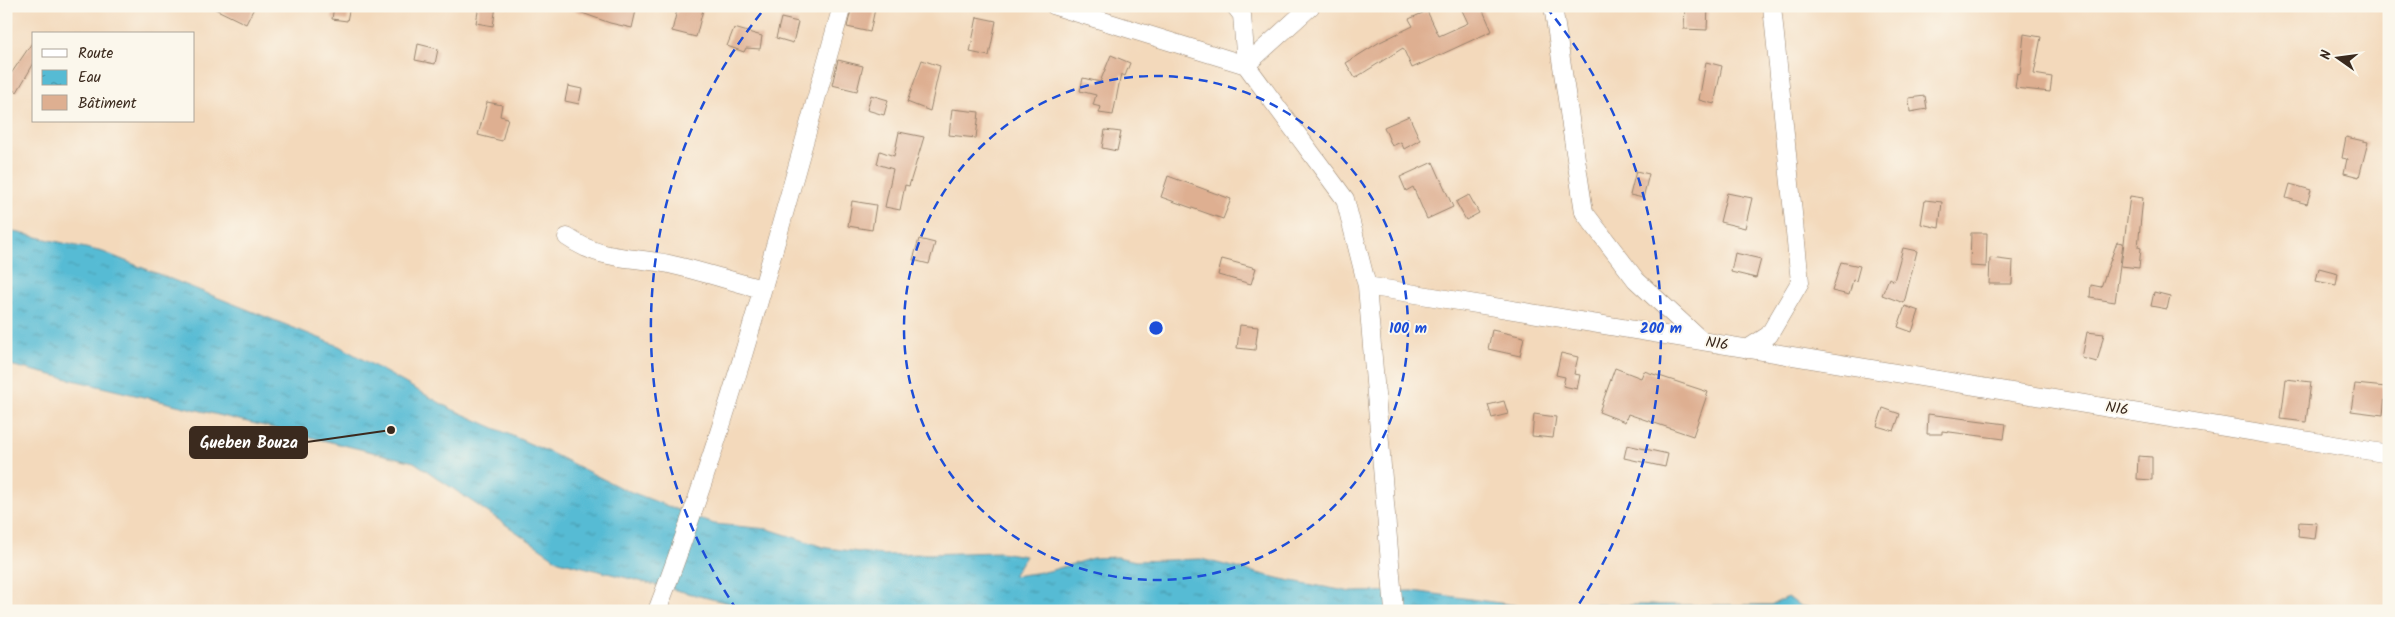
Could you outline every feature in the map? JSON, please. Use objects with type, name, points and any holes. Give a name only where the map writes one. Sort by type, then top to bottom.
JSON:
[{"type":"street","points":[[660,603],[698,499],[762,289],[842,6]]},
{"type":"street","points":[[1055,6],[1246,65]]},
{"type":"street","points":[[1235,6],[1242,15],[1246,65],[1345,199],[1367,286],[1394,611]]},
{"type":"street","points":[[1246,65],[1310,6]]},
{"type":"street","points":[[1553,6],[1584,212],[1636,280],[1702,341]]},
{"type":"street","points":[[1747,349],[1768,335],[1800,282],[1772,6]]},
{"type":"street","points":[[567,237],[585,249],[608,256],[668,264],[762,289]]},
{"type":"street","name":"N16","points":[[1367,286],[2389,454]]},
{"type":"water","points":[[6,230],[103,252],[339,346],[449,408],[551,453],[621,488],[714,524],[768,529],[827,548],[883,555],[1000,552],[1025,556],[1013,576],[1049,571],[1093,558],[1117,557],[1136,561],[1201,559],[1281,579],[1351,592],[1413,591],[1528,607],[1559,605],[1771,605],[1788,597],[1800,606],[1828,611],[760,611],[559,561],[414,462],[6,364]]},
{"type":"building","points":[[209,6],[255,6],[246,24]]},
{"type":"building","points":[[334,6],[350,6],[347,21],[332,19]]},
{"type":"building","points":[[479,6],[496,6],[493,26],[476,23]]},
{"type":"building","points":[[572,6],[637,6],[632,28],[610,23],[571,9]]},
{"type":"building","points":[[678,6],[704,6],[696,37],[672,31]]},
{"type":"building","points":[[852,6],[875,9],[870,32],[847,27]]},
{"type":"building","points":[[1460,6],[1481,6],[1492,31],[1412,68],[1403,48],[1355,78],[1346,63],[1378,43],[1413,26],[1409,19],[1427,11],[1439,36],[1468,23]]},
{"type":"building","points":[[1685,6],[1708,6],[1707,30],[1684,29]]},
{"type":"building","points":[[977,17],[996,21],[989,56],[970,52]]},
{"type":"building","points":[[781,18],[798,22],[793,43],[776,38]]},
{"type":"building","points":[[734,28],[762,36],[760,49],[746,48],[744,52],[727,46]]},
{"type":"building","points":[[2024,34],[2041,37],[2034,74],[2052,77],[2050,92],[2015,88],[2017,73],[2020,74]]},
{"type":"building","points":[[32,43],[32,66],[17,92],[6,86],[6,81]]},
{"type":"building","points":[[418,44],[438,49],[435,64],[415,60]]},
{"type":"building","points":[[1111,55],[1130,63],[1125,76],[1121,74],[1113,115],[1099,113],[1101,107],[1093,105],[1096,95],[1080,91],[1083,78],[1100,82]]},
{"type":"building","points":[[838,60],[863,66],[857,91],[832,85]]},
{"type":"building","points":[[922,60],[940,66],[930,111],[907,102]]},
{"type":"building","points":[[1706,62],[1722,66],[1714,104],[1699,100]]},
{"type":"building","points":[[568,86],[582,89],[579,104],[565,101]]},
{"type":"building","points":[[871,95],[888,100],[884,115],[867,110]]},
{"type":"building","points":[[1925,96],[1927,109],[1910,112],[1909,98]]},
{"type":"building","points":[[487,102],[502,105],[500,116],[508,118],[502,141],[478,135]]},
{"type":"building","points":[[952,109],[979,112],[976,138],[949,135]]},
{"type":"building","points":[[1409,116],[1420,140],[1404,149],[1401,142],[1392,146],[1384,127]]},
{"type":"building","points":[[1105,130],[1121,132],[1117,151],[1102,148]]},
{"type":"building","points":[[899,132],[924,137],[909,186],[905,185],[900,210],[885,207],[893,169],[877,164],[880,151],[894,156]]},
{"type":"building","points":[[2346,137],[2368,142],[2359,177],[2344,173],[2347,159],[2342,158]]},
{"type":"building","points":[[1433,162],[1453,207],[1427,219],[1413,187],[1406,191],[1400,177]]},
{"type":"building","points":[[1636,171],[1649,174],[1643,198],[1630,195]]},
{"type":"building","points":[[1168,176],[1231,199],[1223,219],[1161,197]]},
{"type":"building","points":[[2290,184],[2311,190],[2307,204],[2286,198]]},
{"type":"building","points":[[1727,193],[1752,198],[1745,228],[1720,222]]},
{"type":"building","points":[[1469,195],[1479,213],[1466,220],[1456,202]]},
{"type":"building","points":[[2130,196],[2143,198],[2138,247],[2141,248],[2139,268],[2121,266]]},
{"type":"building","points":[[1925,200],[1942,202],[1939,228],[1921,224]]},
{"type":"building","points":[[852,201],[876,205],[872,230],[848,226]]},
{"type":"building","points":[[1971,233],[1987,233],[1986,267],[1970,266]]},
{"type":"building","points":[[919,239],[935,243],[929,264],[913,260]]},
{"type":"building","points":[[2117,242],[2123,243],[2115,302],[2090,298],[2091,285],[2101,287]]},
{"type":"building","points":[[1903,248],[1917,251],[1904,303],[1882,295],[1889,278],[1894,281]]},
{"type":"building","points":[[1735,253],[1761,259],[1756,278],[1731,272]]},
{"type":"building","points":[[1990,258],[2013,261],[2012,284],[1989,284]]},
{"type":"building","points":[[1222,259],[1256,268],[1251,284],[1218,275]]},
{"type":"building","points":[[1841,262],[1860,266],[1856,281],[1853,280],[1849,295],[1832,291]]},
{"type":"building","points":[[2319,268],[2338,273],[2336,285],[2316,281]]},
{"type":"building","points":[[2154,292],[2170,296],[2167,309],[2151,306]]},
{"type":"building","points":[[1905,306],[1919,311],[1912,332],[1898,327]]},
{"type":"building","points":[[1240,325],[1258,327],[1255,350],[1237,348]]},
{"type":"building","points":[[1492,330],[1524,337],[1520,356],[1488,349]]},
{"type":"building","points":[[2087,332],[2104,334],[2097,362],[2082,358]]},
{"type":"building","points":[[1561,353],[1578,357],[1574,374],[1580,375],[1577,389],[1563,386],[1565,377],[1556,375]]},
{"type":"building","points":[[1615,368],[1641,378],[1644,371],[1708,392],[1693,436],[1628,414],[1625,422],[1599,412]]},
{"type":"building","points":[[2286,379],[2311,382],[2306,422],[2281,419]]},
{"type":"building","points":[[2355,384],[2386,387],[2383,415],[2351,411]]},
{"type":"building","points":[[1504,401],[1508,414],[1492,418],[1488,405]]},
{"type":"building","points":[[1883,408],[1900,414],[1894,431],[1877,426]]},
{"type":"building","points":[[1534,414],[1556,417],[1553,438],[1532,436]]},
{"type":"building","points":[[1928,414],[2006,424],[2004,439],[1942,431],[1942,434],[1927,434]]},
{"type":"building","points":[[1627,445],[1668,454],[1665,467],[1624,458]]},
{"type":"building","points":[[2138,456],[2152,457],[2152,480],[2137,479]]},
{"type":"building","points":[[2299,522],[2317,523],[2315,539],[2298,537]]},
{"type":"place","name":"Gueben Bouza","points":[[391,430]]}]
